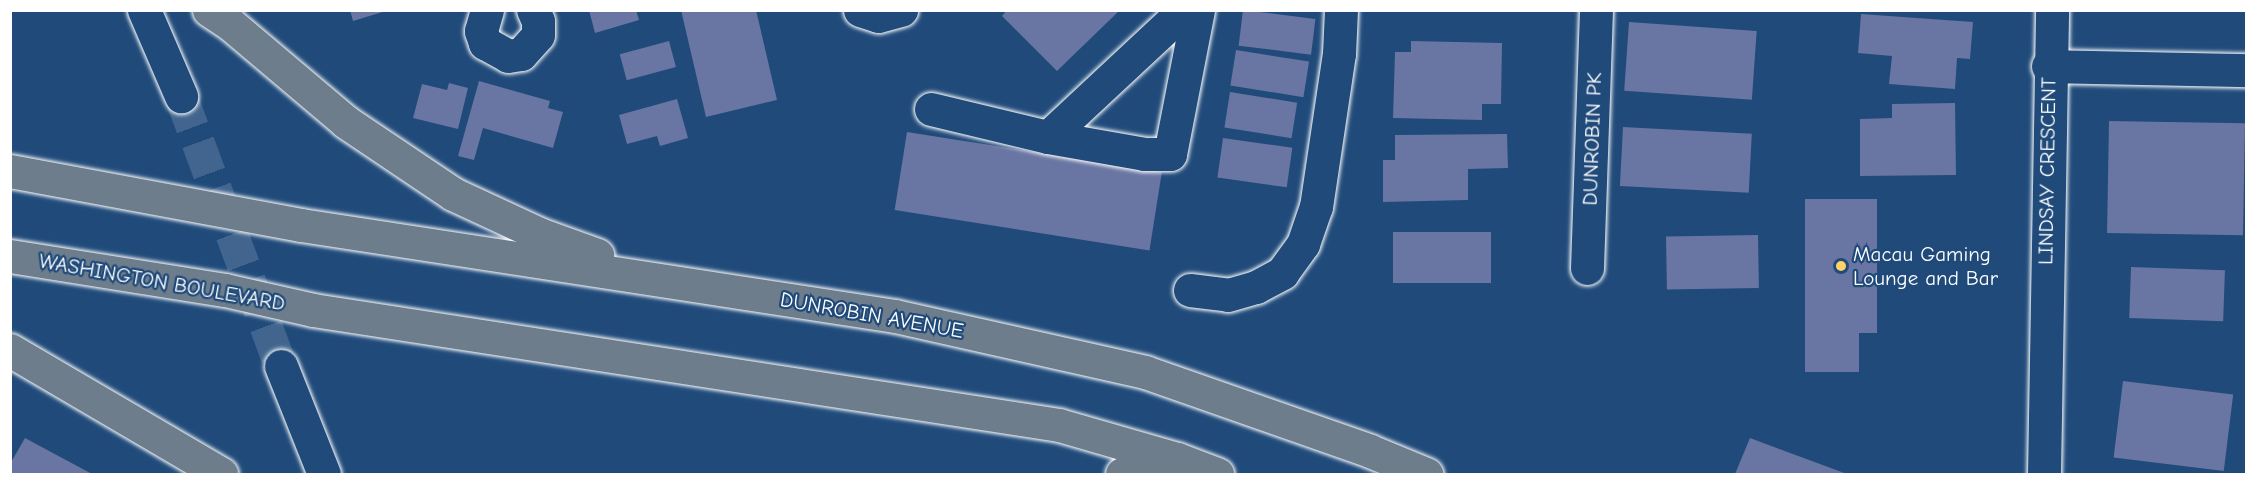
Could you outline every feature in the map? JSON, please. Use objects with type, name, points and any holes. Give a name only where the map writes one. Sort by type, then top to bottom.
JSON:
[{"type":"highway","points":[[209,10],[229,23],[346,122],[453,194],[539,234],[666,280]]},
{"type":"highway","name":"DUNROBIN AVENUE","points":[[10,171],[301,225],[895,316],[1145,372],[1371,451],[1426,474]]},
{"type":"highway","name":"WASHINGTON BOULEVARD","points":[[10,256],[225,290],[313,310],[1059,425],[1177,459]]},
{"type":"highway","points":[[10,350],[221,474]]},
{"type":"highway","points":[[1122,474],[1177,459],[1216,474]]},
{"type":"street","points":[[144,10],[181,96]]},
{"type":"street","points":[[487,10],[481,31],[485,43],[508,56],[520,54],[538,35],[538,21],[533,10]]},
{"type":"street","points":[[860,10],[878,16],[901,10]]},
{"type":"street","points":[[1048,137],[1184,10]]},
{"type":"street","points":[[931,109],[1048,137],[1144,154],[1170,154],[1198,10]]},
{"type":"street","points":[[1190,290],[1228,295],[1256,287],[1282,273],[1303,244],[1316,207],[1339,54],[1341,10]]},
{"type":"street","name":"DUNROBIN PK","points":[[1587,268],[1596,10]]},
{"type":"street","points":[[2048,66],[2052,10]]},
{"type":"street","name":"LINDSAY CRESCENT","points":[[2044,474],[2048,66],[2247,70]]},
{"type":"street","points":[[281,366],[324,474]]},
{"type":"building","points":[[350,10],[385,10],[386,11],[353,21]]},
{"type":"building","points":[[589,10],[636,10],[639,20],[595,33]]},
{"type":"building","points":[[681,10],[756,10],[777,100],[706,117]]},
{"type":"building","points":[[1007,10],[1120,10],[1057,71],[1002,16]]},
{"type":"building","points":[[1243,10],[1315,19],[1311,55],[1239,46]]},
{"type":"building","points":[[1861,14],[1973,22],[1970,59],[1957,58],[1955,89],[1889,84],[1892,56],[1858,53]]},
{"type":"building","points":[[1629,22],[1757,31],[1752,100],[1624,91]]},
{"type":"building","points":[[669,41],[676,67],[627,80],[620,54]]},
{"type":"building","points":[[1411,41],[1502,43],[1501,104],[1482,104],[1482,120],[1393,118],[1395,52],[1411,52]]},
{"type":"building","points":[[1236,50],[1309,62],[1303,97],[1230,86]]},
{"type":"building","points":[[479,81],[550,101],[548,108],[563,112],[553,148],[483,128],[474,160],[458,156]]},
{"type":"building","points":[[449,83],[468,88],[458,129],[413,118],[422,84],[447,90]]},
{"type":"building","points":[[1230,92],[1297,103],[1292,138],[1224,128]]},
{"type":"building","points":[[677,99],[688,138],[660,146],[657,136],[627,144],[619,115]]},
{"type":"building","points":[[1955,103],[1956,175],[1860,176],[1860,119],[1892,118],[1892,104]]},
{"type":"building","points":[[2109,121],[2245,123],[2243,235],[2107,233]]},
{"type":"building","points":[[1623,127],[1752,134],[1749,193],[1620,186]]},
{"type":"building","points":[[907,132],[1162,172],[1149,250],[895,210]]},
{"type":"building","points":[[1507,134],[1508,168],[1468,169],[1468,200],[1383,202],[1383,160],[1395,160],[1395,135]]},
{"type":"building","points":[[1223,138],[1292,148],[1287,187],[1217,178]]},
{"type":"building","name":"Macau Gaming Lounge and Bar","points":[[1805,199],[1877,199],[1877,333],[1859,333],[1859,372],[1805,372]]},
{"type":"building","points":[[1393,232],[1491,232],[1491,283],[1393,283]]},
{"type":"building","points":[[1758,235],[1759,288],[1667,290],[1666,237]]},
{"type":"building","points":[[2131,267],[2225,270],[2223,321],[2129,318]]},
{"type":"building","points":[[2123,381],[2233,395],[2224,471],[2114,457]]},
{"type":"building","points":[[25,438],[92,474],[10,474],[10,464]]},
{"type":"building","points":[[1750,438],[1847,474],[1735,474]]},
{"type":"tunnel","points":[[181,96],[281,366]]},
{"type":"place","name":"Macau Gaming Lounge and Bar","points":[[1841,266]]}]
